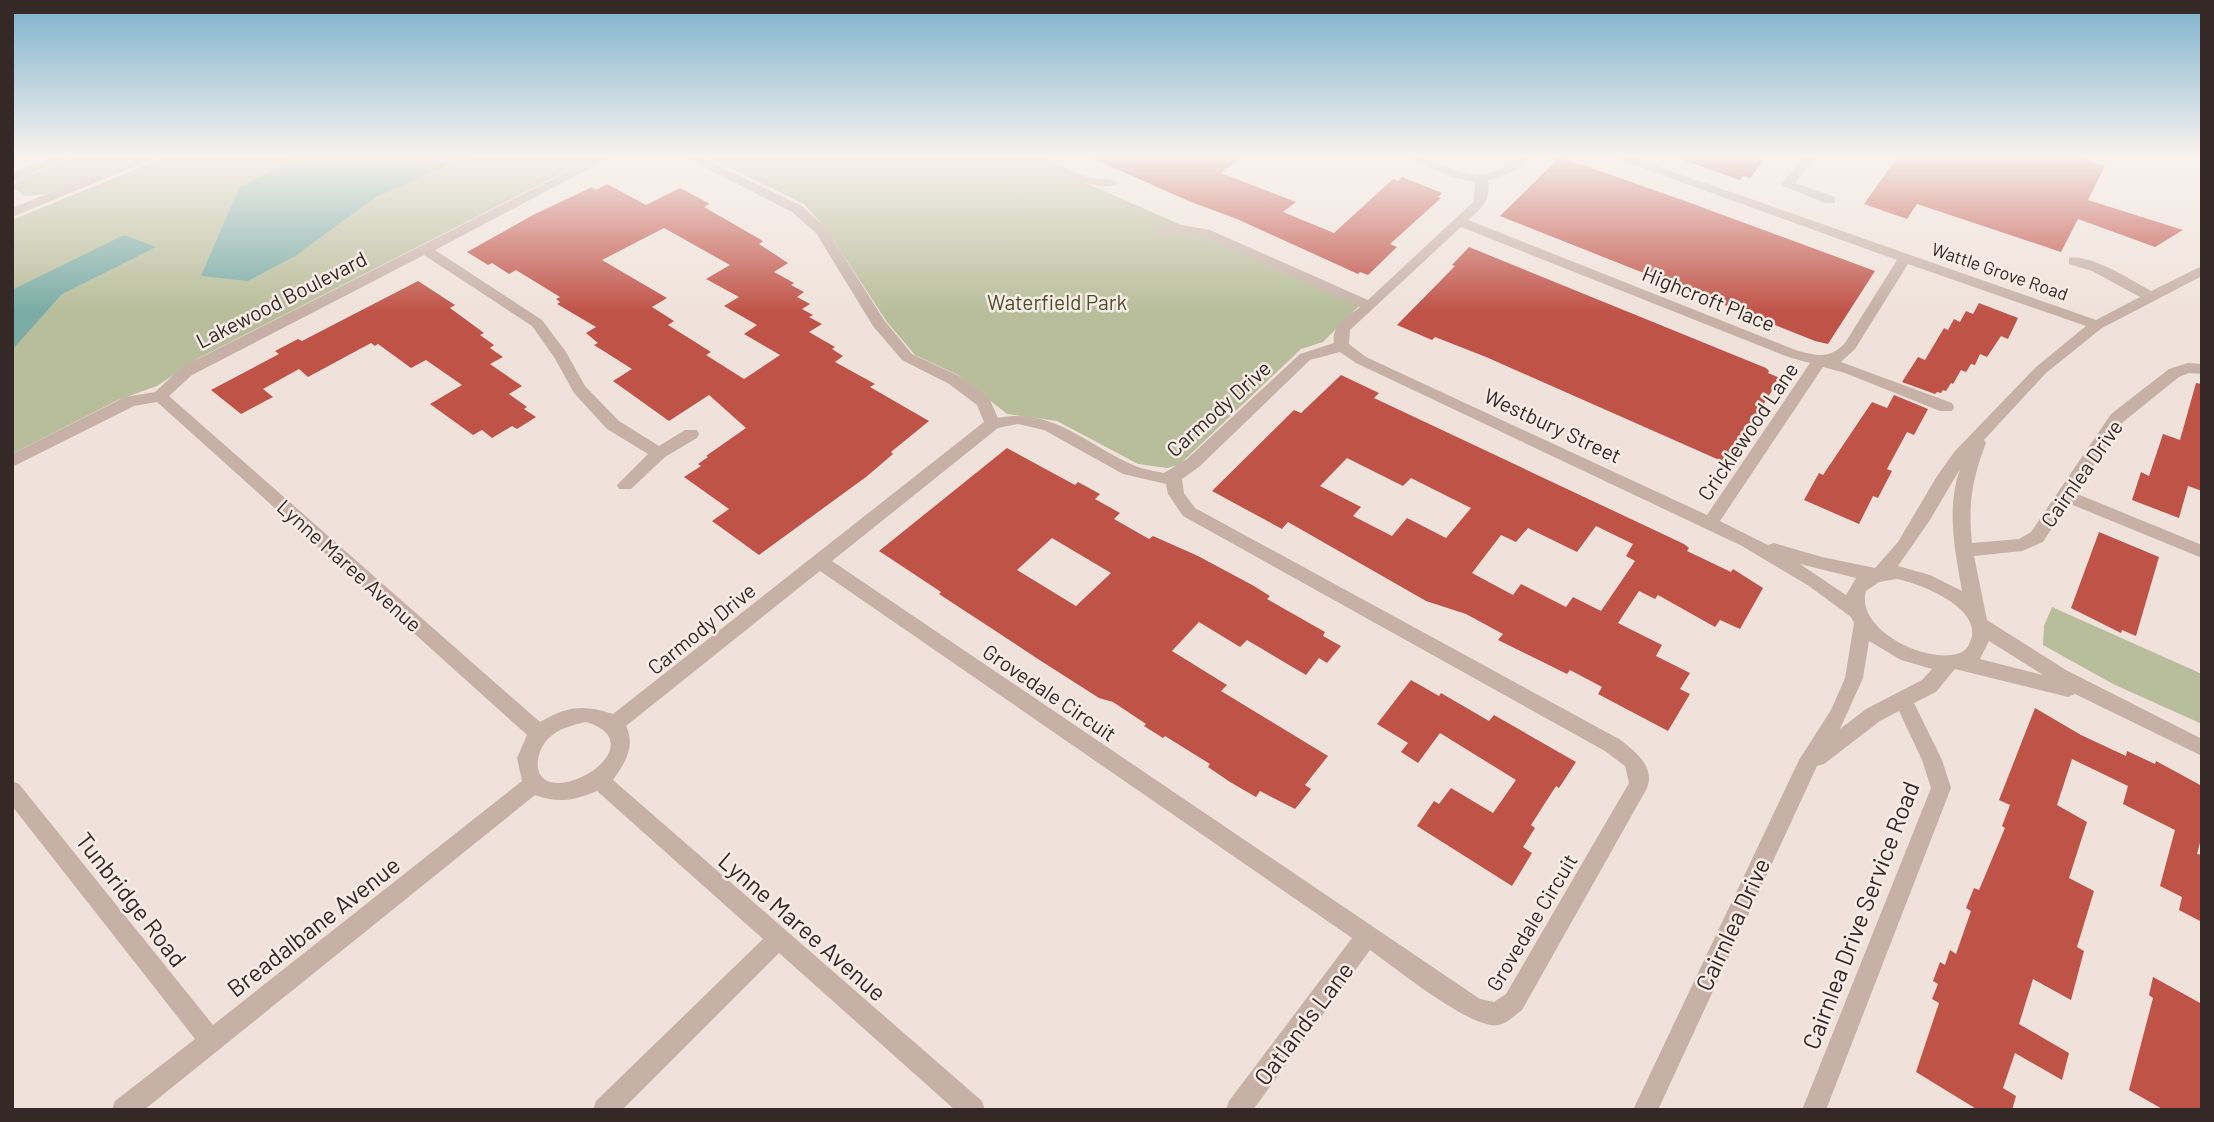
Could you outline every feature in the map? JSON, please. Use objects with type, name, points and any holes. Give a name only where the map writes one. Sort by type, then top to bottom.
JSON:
[{"type":"street","name":"Lakewood Boulevard","points":[[160,397],[187,372],[506,207]]},
{"type":"street","points":[[794,207],[821,231],[878,323],[907,357],[954,380],[984,402],[993,424]]},
{"type":"street","points":[[1342,346],[1340,336],[1343,328],[1370,306],[1474,207]]},
{"type":"street","name":"Wattle Grove Road","points":[[1761,207],[2097,325]]},
{"type":"street","name":"Highcroft Place","points":[[1458,221],[1819,362],[1850,369],[1946,407]]},
{"type":"street","points":[[1161,232],[1182,229],[1205,233],[1370,306]]},
{"type":"street","points":[[424,249],[537,323],[561,355],[579,389],[613,425],[659,453]]},
{"type":"street","points":[[1819,362],[1840,357],[1850,346],[1905,258]]},
{"type":"street","points":[[2074,261],[2097,268],[2150,296]]},
{"type":"street","points":[[2107,703],[2059,686],[1954,662],[1910,657],[1891,648],[1860,617],[1855,600],[1857,589],[1864,581],[1878,574],[1903,547],[1924,516],[1943,480],[1981,433],[2041,370],[2097,325],[2196,272],[2202,261]]},
{"type":"street","name":"Carmody Drive","points":[[614,724],[993,424],[1018,419],[1049,426],[1129,470],[1164,480],[1193,463],[1305,357],[1342,346]]},
{"type":"street","name":"Westbury Street","points":[[1342,346],[1361,360],[1748,541],[1815,581],[1860,617]]},
{"type":"street","name":"Cricklewood Lane","points":[[1710,523],[1819,362]]},
{"type":"street","name":"Cairnlea Drive","points":[[1965,550],[2022,545],[2037,537],[2117,418],[2174,373],[2195,368]]},
{"type":"street","points":[[12,461],[130,401],[160,397]]},
{"type":"street","name":"Lynne Maree Avenue","points":[[160,397],[540,734]]},
{"type":"street","points":[[1954,662],[1970,656],[1978,647],[1981,635],[1965,550],[1961,500],[1965,476],[1981,433]]},
{"type":"street","points":[[625,485],[659,453],[691,434]]},
{"type":"street","name":"Grovedale Circuit","points":[[818,561],[1476,1010],[1497,1014],[1514,1002],[1639,784],[1634,761],[1612,745],[1189,512],[1176,494],[1173,477]]},
{"type":"street","points":[[2064,495],[2202,552]]},
{"type":"street","name":"Westbury Street","points":[[1748,541],[1822,564],[1878,574]]},
{"type":"street","points":[[1878,574],[1906,574],[1933,582],[1965,603],[1977,620],[2017,652],[2107,703],[2202,748]]},
{"type":"street","name":"Cairnlea Drive","points":[[1645,1110],[1806,766],[1839,713],[1854,678],[1860,617]]},
{"type":"street","name":"Cairnlea Drive","points":[[1806,766],[1873,715],[1929,686],[1954,662]]},
{"type":"street","name":"Cairnlea Drive Service Road","points":[[1814,1110],[1941,788],[1932,760],[1904,701]]},
{"type":"street","points":[[586,714],[600,716],[614,724],[621,735],[621,748],[616,762],[600,781],[577,791],[545,791],[534,784],[527,774],[526,761],[530,747],[540,734],[561,720],[586,714]]},
{"type":"street","name":"Lynne Maree Avenue","points":[[600,781],[974,1110]]},
{"type":"street","name":"Breadalbane Avenue","points":[[124,1110],[534,784]]},
{"type":"street","name":"Tunbridge Road","points":[[12,790],[211,1041]]},
{"type":"street","name":"Oatlands Lane","points":[[1238,1110],[1367,936]]},
{"type":"street","points":[[605,1110],[778,939]]},
{"type":"street","name":"Cairnlea Drive","points":[[1657,1110],[1658,1082]]},
{"type":"green space","points":[[43,207],[495,207],[199,358],[157,386],[118,400],[12,454],[12,220]]},
{"type":"green space","name":"Waterfield Park","points":[[807,207],[1141,207],[1361,304],[1323,342],[1301,349],[1179,465],[1167,468],[1138,464],[1057,421],[1007,414],[958,375],[915,355],[887,322],[827,230]]},
{"type":"green space","points":[[2052,607],[2202,674],[2202,724],[2113,684],[2043,645],[2044,626]]},
{"type":"water","points":[[231,207],[362,207],[295,256],[248,281],[201,276]]},
{"type":"water","points":[[124,235],[156,247],[62,294],[12,350],[12,290]]},
{"type":"building","points":[[549,207],[705,207],[763,241],[759,244],[788,263],[774,272],[804,292],[797,297],[810,304],[802,309],[813,315],[809,317],[822,324],[809,332],[835,347],[832,349],[843,356],[835,362],[875,384],[870,387],[929,421],[866,477],[759,555],[712,521],[729,509],[684,477],[701,466],[698,464],[708,457],[706,456],[746,428],[709,395],[669,421],[613,381],[632,369],[594,345],[598,343],[586,333],[596,327],[557,304],[560,302],[556,299],[560,297],[516,270],[509,274],[467,252]],"holes":[[[664,228],[730,265],[706,279],[739,297],[724,306],[757,325],[744,334],[780,355],[744,379],[706,355],[711,352],[668,325],[674,321],[652,307],[667,298],[602,260]]]},
{"type":"building","points":[[1206,207],[1289,207],[1283,212],[1334,233],[1362,207],[1431,207],[1390,244],[1397,247],[1368,275],[1360,272],[1358,274]]},
{"type":"building","points":[[1509,207],[1702,207],[1875,271],[1828,344],[1500,216]]},
{"type":"building","points":[[1874,207],[1915,207],[1907,219]]},
{"type":"building","points":[[1927,207],[2111,207],[2183,230],[2155,247],[2078,219],[2061,252]]},
{"type":"building","points":[[1469,247],[1766,368],[1768,373],[1780,378],[1726,463],[1486,357],[1435,337],[1432,340],[1397,325],[1455,266],[1452,265]]},
{"type":"building","points":[[418,281],[455,305],[450,308],[484,333],[480,335],[494,345],[490,348],[503,357],[490,364],[522,386],[509,394],[536,417],[517,429],[512,426],[492,438],[482,430],[473,435],[430,404],[462,385],[426,360],[411,368],[378,344],[375,346],[371,343],[308,377],[299,369],[263,389],[273,397],[241,414],[211,390],[279,354],[275,351],[298,339],[302,341]]},
{"type":"building","points":[[1979,303],[2018,318],[2008,339],[2001,336],[1987,357],[1980,354],[1975,365],[1971,364],[1966,372],[1961,370],[1946,391],[1935,394],[1902,382],[1918,357],[1925,360],[1944,328],[1948,330],[1954,319],[1960,322],[1966,311],[1973,314]]},
{"type":"building","points":[[1341,375],[1379,393],[1374,398],[1684,544],[1689,548],[1687,551],[1731,572],[1733,569],[1763,588],[1740,629],[1720,620],[1715,627],[1658,595],[1655,599],[1639,591],[1618,623],[1662,645],[1656,656],[1690,673],[1680,689],[1690,694],[1668,731],[1598,694],[1602,687],[1570,670],[1567,674],[1498,640],[1503,634],[1466,614],[1426,601],[1288,522],[1282,529],[1212,491],[1294,410],[1301,413]],"holes":[[[1347,458],[1403,486],[1411,478],[1471,508],[1446,538],[1407,518],[1392,536],[1353,516],[1361,507],[1320,486]],[[1596,526],[1633,544],[1626,556],[1635,561],[1601,611],[1573,597],[1566,607],[1521,584],[1513,595],[1472,573],[1501,535],[1516,542],[1528,528],[1577,552]]]},
{"type":"building","points":[[2196,383],[2202,384],[2202,491],[2188,486],[2179,518],[2132,500],[2141,472],[2149,476],[2163,434],[2180,440]]},
{"type":"building","points":[[1894,395],[1928,409],[1914,435],[1907,432],[1887,469],[1892,471],[1878,498],[1873,496],[1859,524],[1804,500],[1819,473],[1823,475],[1872,402],[1887,408]]},
{"type":"building","points":[[1007,448],[1075,485],[1078,482],[1100,494],[1095,499],[1120,513],[1114,519],[1149,539],[1153,536],[1198,556],[1254,586],[1270,596],[1267,599],[1325,632],[1323,636],[1341,646],[1327,663],[1319,658],[1306,675],[1247,640],[1240,647],[1199,622],[1172,651],[1227,685],[1221,691],[1328,756],[1305,785],[1311,789],[1295,809],[1260,791],[1256,797],[1208,767],[1210,764],[1144,726],[1146,724],[1113,702],[1099,698],[1038,659],[879,551]],"holes":[[[1052,538],[1111,573],[1076,606],[1017,570]]]},
{"type":"building","points":[[2099,532],[2159,557],[2136,636],[2122,630],[2121,633],[2071,608]]},
{"type":"building","points":[[1411,680],[1439,696],[1441,693],[1489,721],[1494,715],[1576,762],[1559,788],[1556,786],[1531,825],[1535,828],[1523,847],[1532,853],[1512,886],[1417,826],[1434,801],[1439,804],[1451,788],[1493,813],[1516,780],[1440,733],[1418,763],[1401,752],[1408,743],[1377,724]]},
{"type":"building","points":[[2035,708],[2081,735],[2126,756],[2127,751],[2155,764],[2156,761],[2202,786],[2202,835],[2197,854],[2202,855],[2202,922],[2179,910],[2182,897],[2160,886],[2175,830],[2123,804],[2128,786],[2072,759],[2057,805],[2087,822],[2069,878],[2094,891],[2077,947],[2084,951],[2071,1000],[2033,979],[2019,1024],[2069,1053],[2062,1080],[2015,1053],[2003,1088],[2016,1096],[2012,1110],[1978,1110],[1916,1072],[1939,1003],[1932,999],[1938,984],[1933,981],[1940,962],[1945,965],[1950,950],[1956,954],[1971,911],[1966,908],[1974,888],[1979,890],[2005,828],[2002,826],[2010,805],[1999,800]]},
{"type":"building","points":[[2153,977],[2202,1004],[2202,1110],[2164,1110],[2129,1090],[2153,998],[2149,995]]}]
